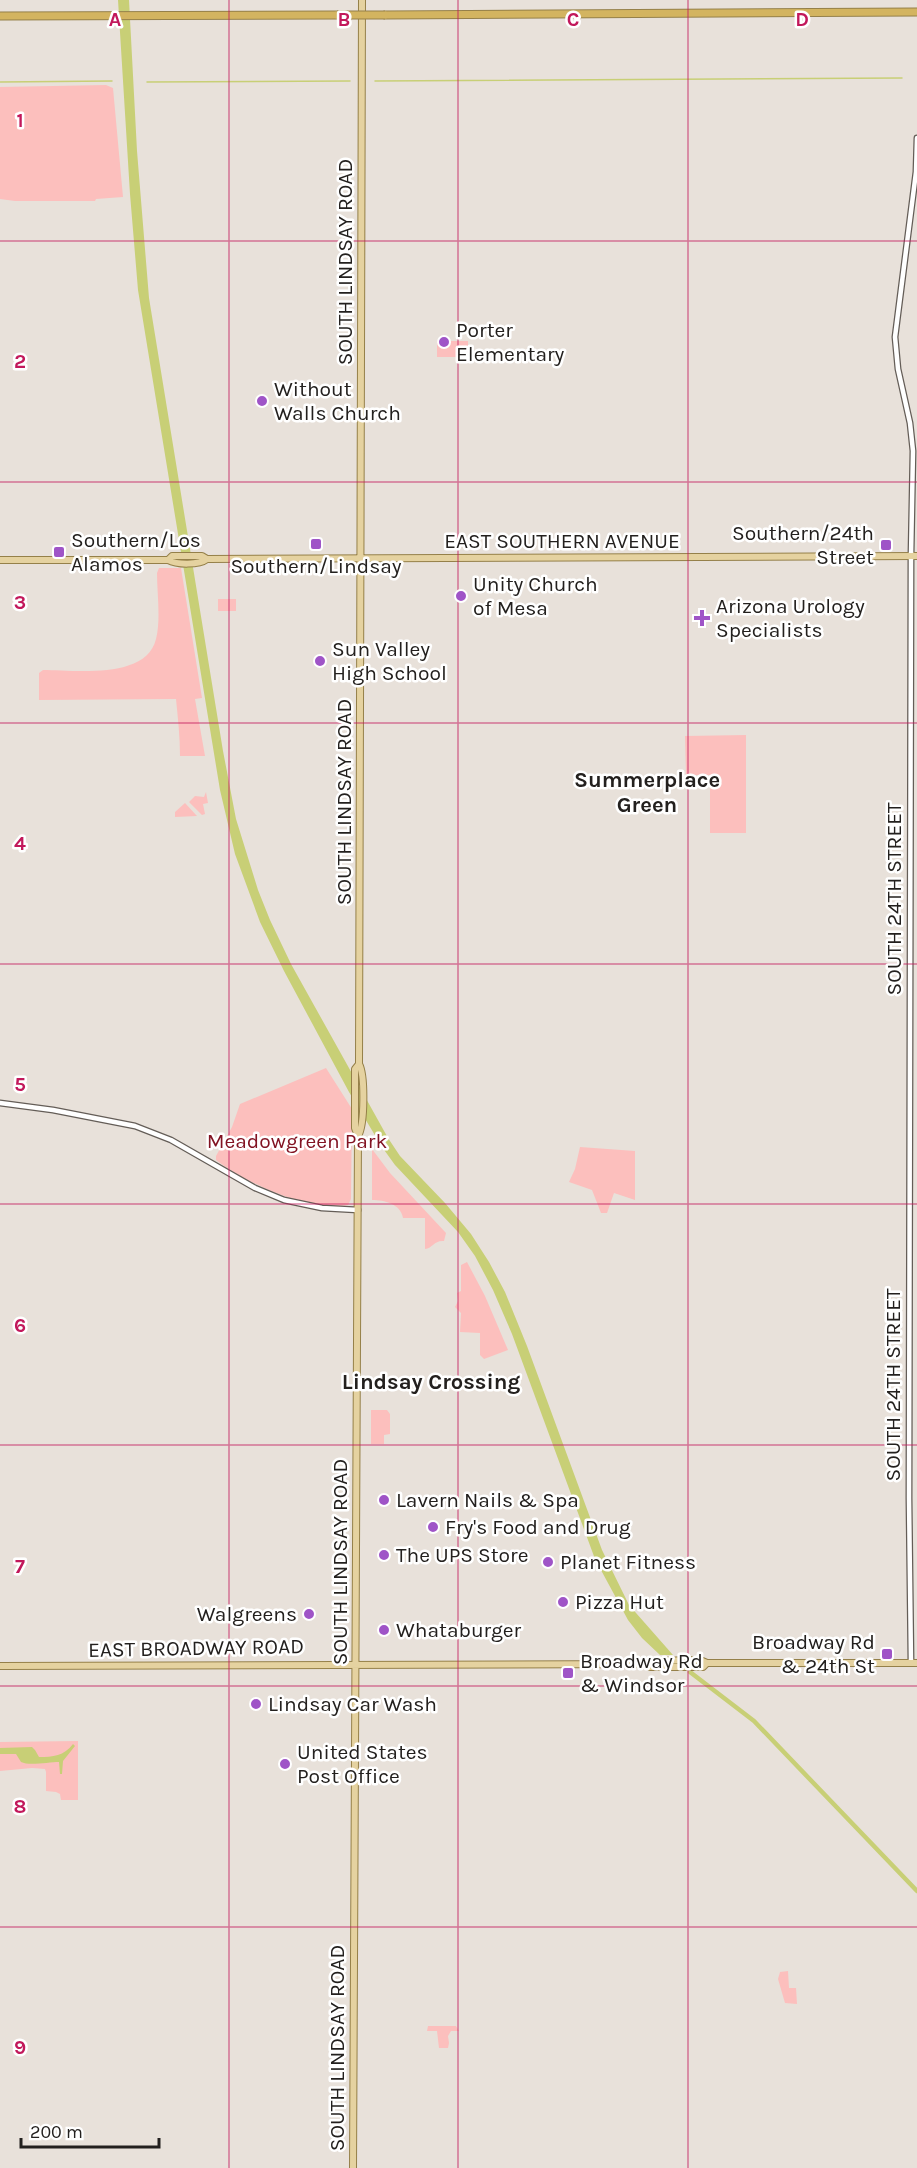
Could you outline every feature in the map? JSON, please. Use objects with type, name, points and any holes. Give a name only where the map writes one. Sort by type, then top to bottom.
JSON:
[{"type":"highway","points":[[0,16],[917,12]]},
{"type":"main road","name":"SOUTH LINDSAY ROAD","points":[[358,1136],[362,1129],[362,1070],[359,1064],[362,0]]},
{"type":"main road","name":"EAST SOUTHERN AVENUE","points":[[0,561],[168,560],[173,562],[194,559],[203,562],[207,559],[914,556]]},
{"type":"main road","name":"SOUTH LINDSAY ROAD","points":[[353,2168],[358,1210],[355,1069],[359,1064]]},
{"type":"main road","name":"EAST BROADWAY ROAD","points":[[644,1664],[649,1660],[700,1660],[707,1664],[914,1663]]},
{"type":"main road","name":"EAST BROADWAY ROAD","points":[[0,1666],[644,1664],[650,1667],[703,1667],[707,1664]]},
{"type":"street","name":"SOUTH 24TH STREET","points":[[914,1663],[909,1498],[913,452],[910,423],[898,369],[895,337],[916,172],[917,138]]},
{"type":"street","points":[[0,1103],[53,1110],[135,1126],[171,1140],[245,1183],[284,1200],[322,1209],[358,1210]]},
{"type":"green space","points":[[106,85],[113,88],[123,197],[96,199],[95,201],[0,199],[0,87]]},
{"type":"green space","points":[[437,341],[468,341],[468,357],[437,357]]},
{"type":"green space","points":[[159,568],[181,568],[202,698],[195,699],[205,756],[180,756],[176,699],[39,700],[39,673],[43,670],[108,670],[139,661],[150,652],[156,639],[159,615],[157,573]]},
{"type":"green space","points":[[218,599],[236,599],[236,611],[218,611]]},
{"type":"green space","points":[[746,735],[746,833],[710,833],[710,775],[686,775],[685,736]]},
{"type":"green space","points":[[206,792],[208,803],[203,804],[205,814],[202,815],[189,802],[195,796],[204,797]]},
{"type":"green space","points":[[185,803],[197,816],[175,817],[175,812]]},
{"type":"green space","name":"Meadowgreen Park","points":[[326,1068],[352,1109],[351,1199],[348,1205],[316,1205],[279,1194],[244,1178],[216,1160],[240,1104]]},
{"type":"green space","points":[[580,1147],[635,1151],[635,1200],[614,1193],[607,1213],[601,1213],[592,1190],[569,1182],[575,1169]]},
{"type":"green space","points":[[372,1149],[390,1173],[446,1233],[444,1241],[425,1249],[425,1218],[403,1218],[402,1213],[395,1206],[387,1202],[372,1200]]},
{"type":"green space","points":[[467,1262],[485,1296],[508,1350],[484,1359],[480,1355],[480,1333],[460,1332],[461,1313],[455,1307],[458,1301],[457,1293],[461,1291],[461,1265]]},
{"type":"green space","points":[[371,1410],[387,1410],[390,1414],[390,1434],[384,1435],[384,1444],[371,1444]]},
{"type":"green space","points":[[78,1741],[78,1800],[61,1800],[60,1794],[46,1791],[45,1769],[0,1771],[0,1742]]},
{"type":"green space","points":[[788,1971],[789,1988],[796,1988],[797,2004],[785,2003],[778,1979],[780,1972]]},
{"type":"green space","points":[[428,2026],[456,2026],[459,2031],[451,2031],[448,2036],[448,2048],[439,2048],[437,2031],[427,2031]]},
{"type":"shaded area","points":[[118,0],[129,0],[137,151],[149,298],[223,751],[236,819],[258,890],[291,964],[388,1138],[400,1156],[471,1234],[489,1262],[505,1292],[527,1346],[602,1550],[629,1605],[673,1655],[660,1655],[642,1638],[628,1620],[595,1559],[512,1334],[493,1290],[475,1256],[458,1232],[395,1165],[349,1092],[260,922],[235,854],[220,790],[138,290]]},
{"type":"shaded area","points":[[73,1744],[75,1746],[63,1761],[62,1774],[60,1774],[59,1762],[25,1763],[21,1762],[16,1754],[0,1754],[0,1748],[32,1747],[39,1757],[54,1756],[66,1751]]},
{"type":"waterway","points":[[375,81],[902,78]]},
{"type":"waterway","points":[[0,82],[112,81]]},
{"type":"waterway","points":[[147,82],[350,81]]},
{"type":"waterway","points":[[690,1672],[754,1721],[917,1891]]},
{"type":"place","name":"Porter Elementary","points":[[444,342]]},
{"type":"place","name":"Without Walls Church","points":[[262,401]]},
{"type":"place","name":"Southern/Lindsay","points":[[316,544]]},
{"type":"place","name":"Southern/24th Street","points":[[886,545]]},
{"type":"place","name":"Southern/Los Alamos","points":[[59,552]]},
{"type":"place","name":"Unity Church of Mesa","points":[[461,596]]},
{"type":"place","name":"Arizona Urology Specialists","points":[[702,618]]},
{"type":"place","name":"Sun Valley High School","points":[[320,661]]},
{"type":"place","name":"Lavern Nails & Spa","points":[[384,1500]]},
{"type":"place","name":"Fry's Food and Drug","points":[[433,1527]]},
{"type":"place","name":"The UPS Store","points":[[384,1555]]},
{"type":"place","name":"Planet Fitness","points":[[548,1562]]},
{"type":"place","name":"Pizza Hut","points":[[563,1602]]},
{"type":"place","name":"Walgreens","points":[[309,1614]]},
{"type":"place","name":"Whataburger","points":[[384,1630]]},
{"type":"place","name":"Broadway Rd & 24th St","points":[[887,1654]]},
{"type":"place","name":"Broadway Rd & Windsor","points":[[568,1673]]},
{"type":"place","name":"Lindsay Car Wash","points":[[256,1704]]},
{"type":"place","name":"United States Post Office","points":[[285,1764]]},
{"type":"district","name":"Summerplace Green","points":[[647,792]]},
{"type":"district","name":"Lindsay Crossing","points":[[431,1382]]}]
